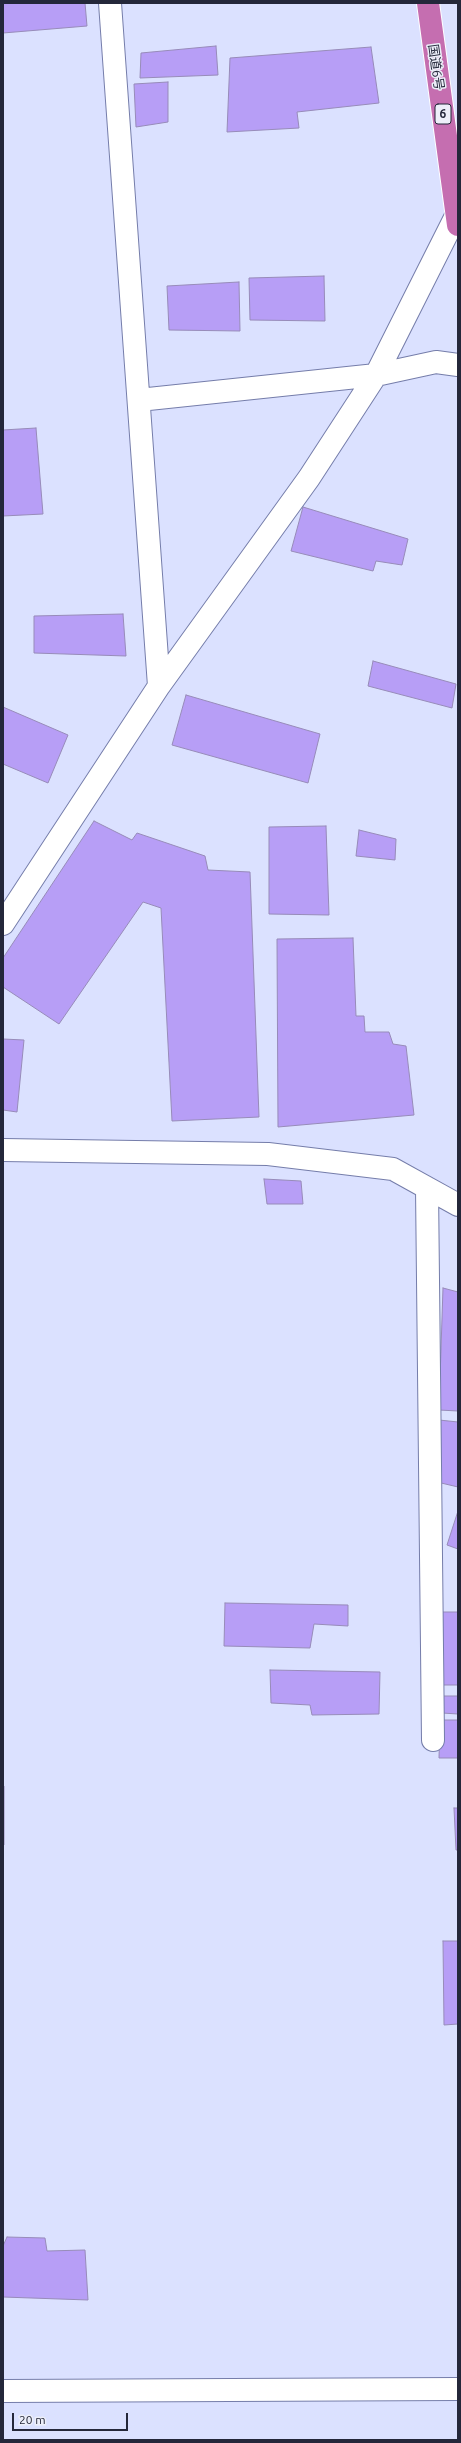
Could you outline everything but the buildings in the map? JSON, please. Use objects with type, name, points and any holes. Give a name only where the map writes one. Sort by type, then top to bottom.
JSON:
[{"type":"highway","name":"国道6号","points":[[428,3],[458,217]]},
{"type":"street","points":[[110,3],[159,686]]},
{"type":"street","points":[[3,924],[159,686],[309,478],[376,375],[458,217]]},
{"type":"street","points":[[139,400],[376,375],[436,362],[458,365]]},
{"type":"street","points":[[3,1150],[268,1154],[393,1169],[458,1205]]},
{"type":"street","points":[[427,1188],[433,1740]]},
{"type":"street","points":[[3,2391],[458,2389]]}]
